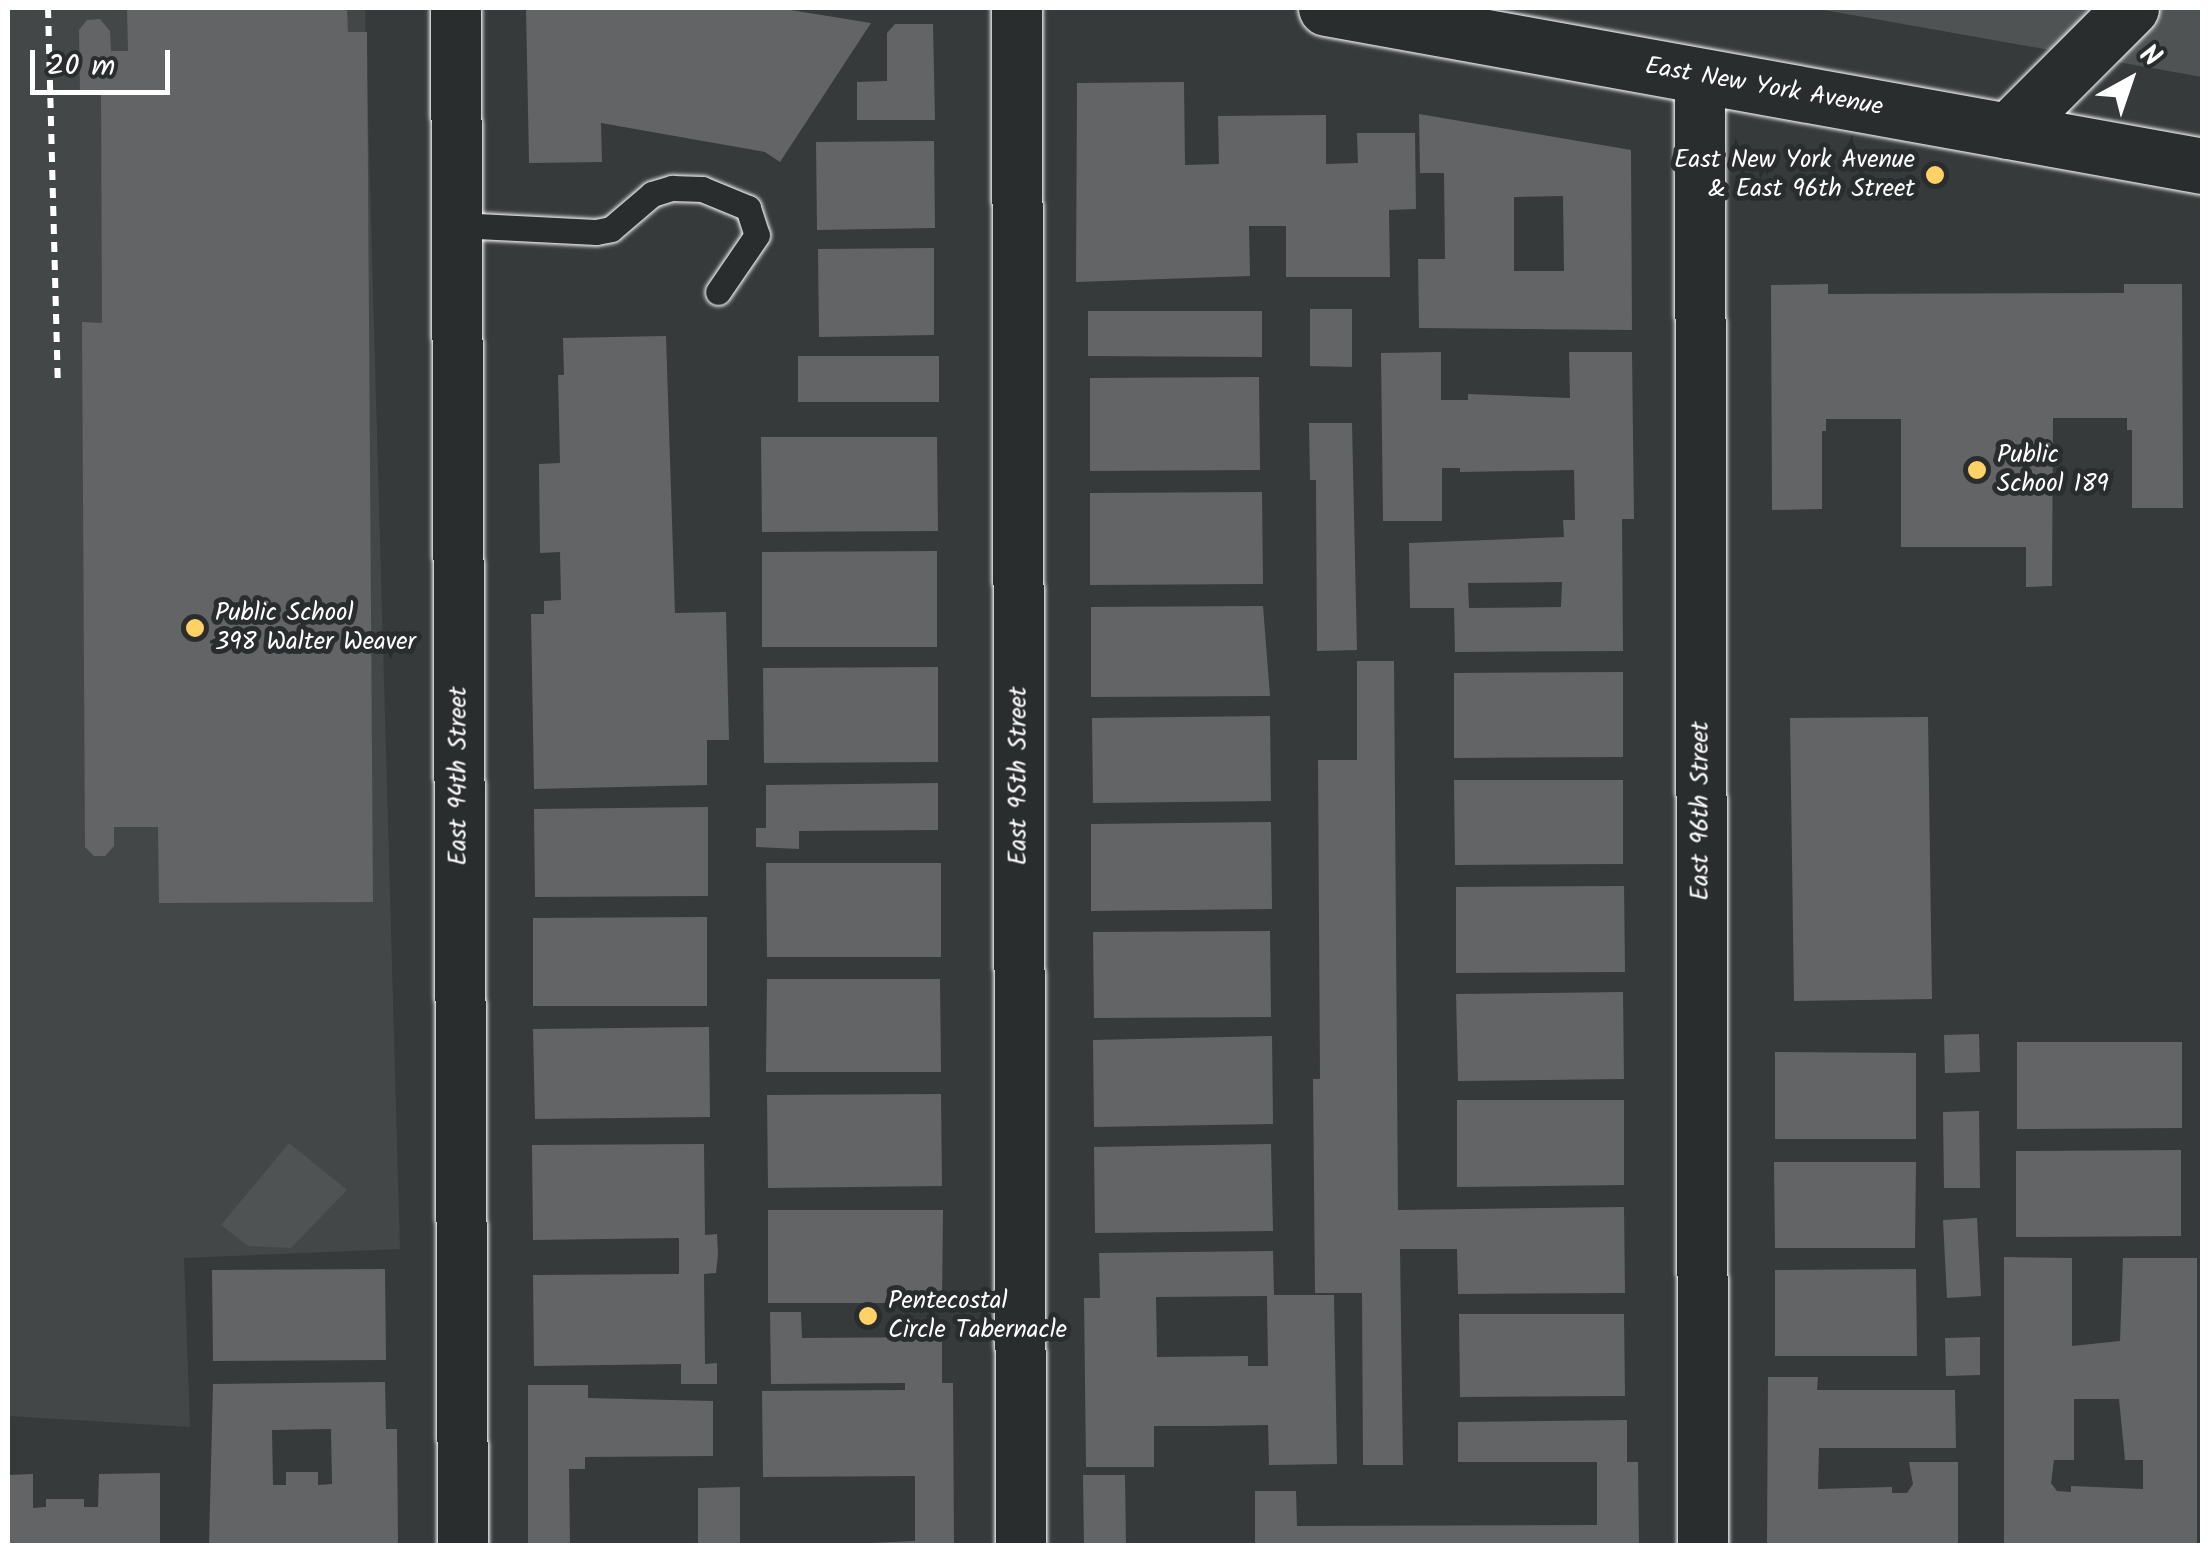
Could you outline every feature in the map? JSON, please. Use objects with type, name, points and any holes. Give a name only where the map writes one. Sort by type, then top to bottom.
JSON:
[{"type":"main road","name":"East New York Avenue","points":[[1326,8],[2202,166]]},
{"type":"main road","points":[[2008,131],[2131,8]]},
{"type":"street","name":"East 94th Street","points":[[456,8],[463,1546]]},
{"type":"street","name":"East 95th Street","points":[[1018,8],[1021,1546]]},
{"type":"street","name":"East 96th Street","points":[[1700,76],[1703,1546]]},
{"type":"lane","points":[[457,225],[596,232],[611,229],[652,194],[672,188],[702,189],[748,208],[757,236],[718,292]]},
{"type":"path","points":[[48,8],[58,385]]},
{"type":"shaded area","name":"Public School 398 Walter Weaver","points":[[8,8],[365,8],[400,1249],[184,1258],[190,1427],[8,1416]]},
{"type":"shaded area","points":[[1813,8],[2202,8],[2202,77]]},
{"type":"shaded area","points":[[289,1143],[347,1190],[291,1248],[248,1246],[221,1225]]},
{"type":"building","points":[[127,8],[347,8],[348,32],[367,32],[373,902],[159,903],[158,827],[114,827],[114,846],[105,856],[94,856],[85,847],[82,322],[102,323],[101,91],[80,92],[79,30],[87,20],[100,19],[110,31],[111,51],[128,51]]},
{"type":"building","points":[[526,8],[778,8],[871,23],[780,162],[765,152],[601,123],[602,162],[529,163]]},
{"type":"building","points":[[895,24],[933,24],[935,120],[857,120],[857,82],[887,81],[887,33]]},
{"type":"building","points":[[1184,82],[1185,165],[1219,164],[1218,116],[1326,115],[1326,164],[1358,163],[1357,133],[1415,133],[1416,209],[1389,210],[1390,277],[1286,277],[1286,226],[1249,226],[1250,276],[1076,282],[1077,83]]},
{"type":"building","points":[[1419,114],[1631,150],[1632,330],[1419,328],[1418,259],[1445,259],[1444,173],[1420,173]],"holes":[[[1563,196],[1564,271],[1514,271],[1514,197]]]},
{"type":"building","points":[[934,141],[935,228],[817,230],[816,142]]},
{"type":"building","points":[[934,248],[934,335],[819,337],[818,249]]},
{"type":"building","name":"Public School 189","points":[[1828,284],[1828,294],[2124,293],[2124,284],[2182,284],[2183,508],[2132,508],[2132,430],[2127,430],[2127,418],[2053,418],[2052,586],[2026,587],[2026,547],[1901,547],[1901,419],[1826,419],[1826,431],[1822,431],[1822,509],[1772,510],[1771,285]]},
{"type":"building","points":[[1310,309],[1352,309],[1352,367],[1310,366]]},
{"type":"building","points":[[1088,311],[1262,311],[1262,357],[1088,356]]},
{"type":"building","points":[[666,336],[675,613],[726,612],[729,740],[707,740],[707,785],[534,789],[531,614],[544,614],[544,601],[561,600],[560,552],[540,553],[539,464],[560,463],[558,375],[564,375],[563,338]]},
{"type":"building","points":[[1441,352],[1441,400],[1468,400],[1468,394],[1570,398],[1569,352],[1632,352],[1634,519],[1622,519],[1623,651],[1455,652],[1454,608],[1410,608],[1409,543],[1564,537],[1563,520],[1575,520],[1574,470],[1460,472],[1460,468],[1442,468],[1442,521],[1383,521],[1381,353]],"holes":[[[1562,582],[1561,607],[1469,608],[1468,583]]]},
{"type":"building","points":[[798,356],[939,356],[939,402],[798,402]]},
{"type":"building","points":[[1259,377],[1260,470],[1090,471],[1090,378]]},
{"type":"building","points":[[1309,423],[1352,423],[1357,650],[1317,651],[1316,480],[1310,480]]},
{"type":"building","points":[[761,437],[937,437],[938,531],[762,532]]},
{"type":"building","points":[[1262,492],[1263,584],[1090,585],[1090,493]]},
{"type":"building","points":[[937,551],[937,647],[762,647],[762,552]]},
{"type":"building","points":[[1263,606],[1270,696],[1091,697],[1091,607]]},
{"type":"building","points":[[1357,661],[1394,661],[1398,1210],[1624,1207],[1625,1293],[1458,1294],[1457,1249],[1400,1249],[1403,1465],[1363,1465],[1362,1293],[1315,1293],[1313,1079],[1320,1079],[1318,760],[1357,760]]},
{"type":"building","points":[[938,667],[938,762],[764,763],[763,668]]},
{"type":"building","points":[[1623,672],[1623,757],[1454,758],[1454,673]]},
{"type":"building","points":[[1270,716],[1271,801],[1093,803],[1092,718]]},
{"type":"building","points":[[1928,717],[1932,999],[1794,1001],[1790,718]]},
{"type":"building","points":[[1454,780],[1623,780],[1623,864],[1455,865]]},
{"type":"building","points":[[938,783],[938,830],[799,831],[799,849],[756,847],[756,828],[766,828],[766,785]]},
{"type":"building","points":[[708,807],[708,896],[535,897],[534,809]]},
{"type":"building","points":[[1271,822],[1272,909],[1091,911],[1091,824]]},
{"type":"building","points":[[766,863],[941,863],[941,957],[767,957]]},
{"type":"building","points":[[1624,886],[1625,972],[1456,973],[1456,887]]},
{"type":"building","points":[[707,917],[707,1006],[533,1006],[533,918]]},
{"type":"building","points":[[1270,931],[1271,1017],[1094,1018],[1093,932]]},
{"type":"building","points":[[767,979],[940,979],[941,1072],[766,1072]]},
{"type":"building","points":[[1623,992],[1624,1079],[1458,1081],[1456,994]]},
{"type":"building","points":[[709,1027],[710,1117],[535,1119],[533,1029]]},
{"type":"building","points":[[1979,1034],[1980,1072],[1945,1073],[1944,1035]]},
{"type":"building","points":[[1272,1036],[1273,1124],[1094,1127],[1093,1040]]},
{"type":"building","points":[[2017,1042],[2182,1042],[2182,1128],[2017,1129]]},
{"type":"building","points":[[1775,1052],[1916,1053],[1916,1139],[1775,1139]]},
{"type":"building","points":[[941,1094],[942,1186],[768,1188],[767,1095]]},
{"type":"building","points":[[1457,1100],[1624,1100],[1624,1185],[1457,1187]]},
{"type":"building","points":[[1979,1111],[1980,1188],[1944,1188],[1943,1112]]},
{"type":"building","points":[[704,1144],[705,1235],[717,1234],[718,1254],[716,1273],[704,1274],[705,1364],[717,1363],[717,1384],[681,1384],[681,1364],[534,1366],[533,1275],[679,1274],[679,1238],[533,1240],[532,1145]]},
{"type":"building","points":[[1271,1144],[1273,1231],[1095,1233],[1094,1147]]},
{"type":"building","points":[[2181,1150],[2181,1236],[2016,1237],[2016,1151]]},
{"type":"building","points":[[1774,1162],[1916,1162],[1915,1248],[1775,1248]]},
{"type":"building","points":[[768,1210],[943,1210],[942,1303],[768,1303]]},
{"type":"building","points":[[1977,1218],[1981,1296],[1947,1298],[1943,1220]]},
{"type":"building","points":[[1273,1251],[1274,1295],[1334,1295],[1337,1464],[1269,1465],[1268,1425],[1154,1426],[1154,1467],[1086,1467],[1084,1298],[1100,1298],[1099,1253]],"holes":[[[1267,1296],[1268,1366],[1248,1366],[1248,1356],[1157,1357],[1156,1297]]]},
{"type":"building","points":[[2004,1257],[2072,1258],[2072,1346],[2120,1341],[2123,1258],[2197,1258],[2197,1546],[2004,1546]],"holes":[[[2074,1399],[2119,1399],[2125,1460],[2143,1460],[2143,1489],[2071,1486],[2071,1492],[2057,1491],[2051,1483],[2054,1460],[2074,1460]]]},
{"type":"building","points":[[385,1269],[386,1360],[213,1361],[212,1270]]},
{"type":"building","points":[[1916,1269],[1917,1356],[1775,1356],[1775,1270]]},
{"type":"building","points":[[770,1312],[801,1312],[802,1338],[942,1337],[942,1383],[953,1383],[954,1546],[805,1546],[915,1541],[915,1476],[763,1477],[762,1391],[905,1390],[905,1383],[771,1384]]},
{"type":"building","points":[[1459,1314],[1624,1314],[1625,1396],[1460,1397]]},
{"type":"building","points":[[1980,1337],[1980,1375],[1946,1376],[1945,1338]]},
{"type":"building","points":[[1768,1377],[1818,1377],[1817,1390],[1955,1390],[1956,1448],[1819,1448],[1818,1489],[1892,1487],[1892,1493],[1907,1493],[1913,1484],[1909,1462],[1958,1462],[1958,1546],[1767,1546]]},
{"type":"building","points":[[385,1382],[386,1429],[397,1429],[398,1546],[209,1546],[213,1384]],"holes":[[[331,1429],[332,1484],[318,1485],[318,1472],[286,1472],[286,1485],[273,1485],[272,1430]]]},
{"type":"building","points":[[528,1385],[588,1385],[588,1398],[713,1401],[713,1456],[585,1457],[585,1469],[569,1469],[570,1546],[528,1546]]},
{"type":"building","points":[[1627,1420],[1627,1462],[1638,1462],[1639,1546],[1255,1546],[1255,1491],[1296,1491],[1297,1526],[1597,1525],[1597,1462],[1458,1462],[1458,1422]]},
{"type":"building","points":[[160,1473],[160,1546],[8,1546],[8,1475],[33,1474],[33,1508],[46,1507],[46,1499],[84,1499],[84,1507],[98,1507],[99,1474]]},
{"type":"building","points":[[1083,1475],[1125,1475],[1126,1546],[1084,1546]]},
{"type":"building","points":[[740,1487],[740,1546],[698,1546],[698,1488]]},
{"type":"place","name":"East New York Avenue & East 96th Street","points":[[1935,175]]},
{"type":"place","name":"Public School 189","points":[[1977,470]]},
{"type":"place","name":"Public School 398 Walter Weaver","points":[[195,628]]},
{"type":"place","name":"Pentecostal Circle Tabernacle","points":[[868,1316]]}]
